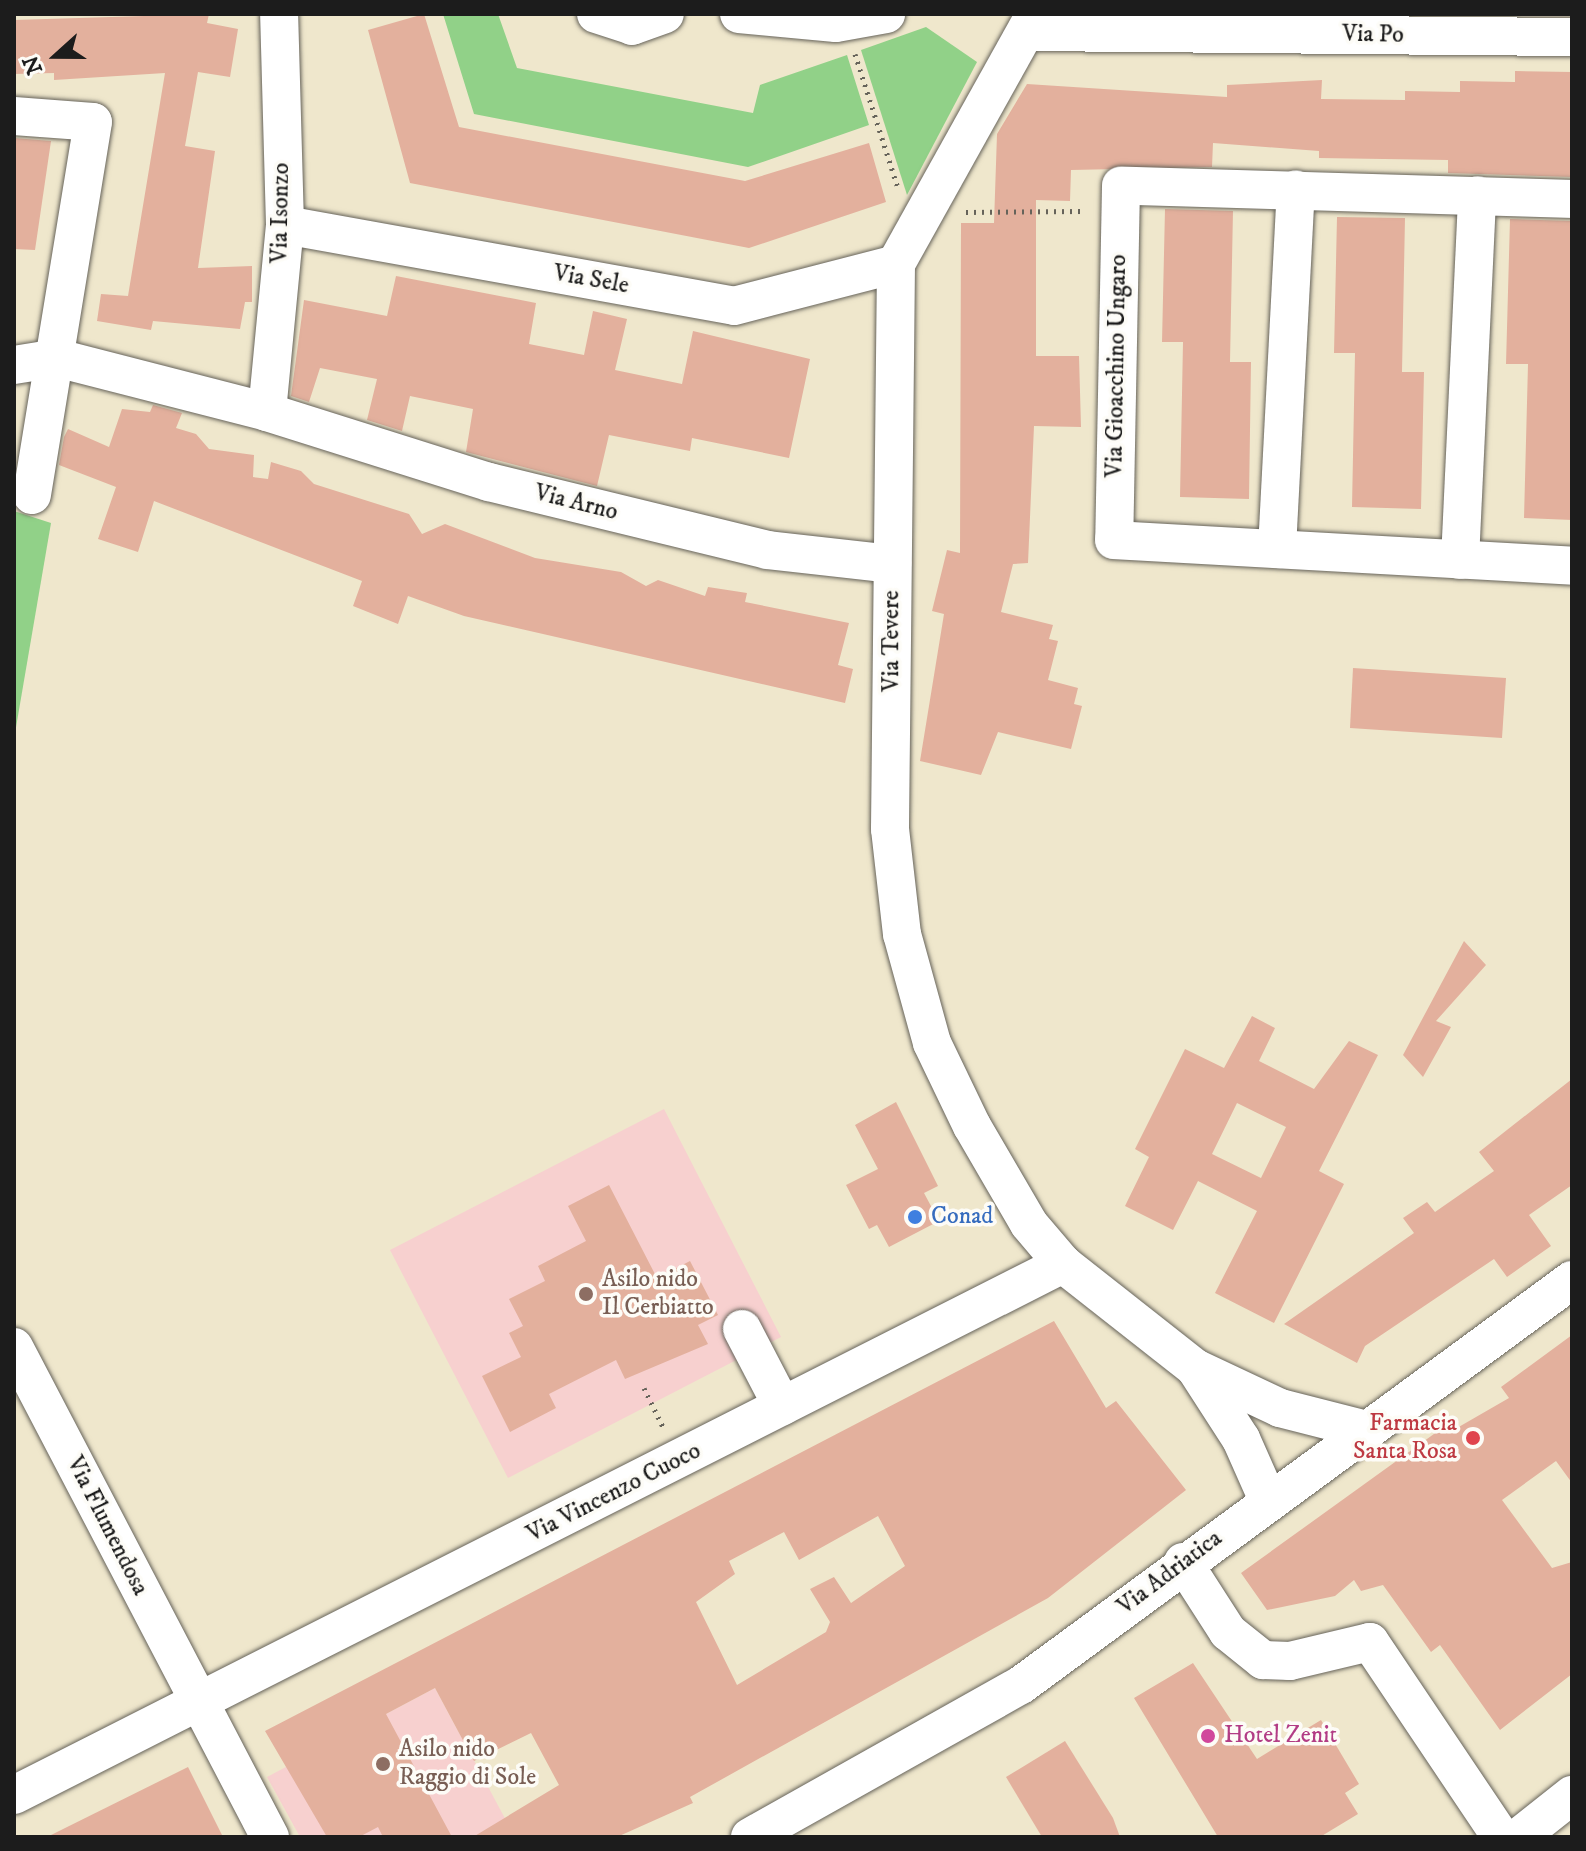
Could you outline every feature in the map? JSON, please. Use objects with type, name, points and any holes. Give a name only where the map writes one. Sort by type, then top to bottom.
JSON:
[{"type":"street","name":"Via Isonzo","points":[[267,412],[285,225],[279,14]]},
{"type":"street","points":[[596,14],[632,26],[665,14]]},
{"type":"street","points":[[739,14],[836,23],[886,14]]},
{"type":"street","name":"Via Po","points":[[1033,23],[1572,37]]},
{"type":"street","name":"Via Tevere","points":[[1033,23],[896,264],[890,829],[902,934],[932,1043],[965,1112],[1029,1224],[1063,1264]]},
{"type":"street","points":[[14,116],[93,122],[57,358],[32,495]]},
{"type":"street","points":[[1120,211],[1121,186],[1572,199]]},
{"type":"street","points":[[1277,549],[1296,190]]},
{"type":"street","points":[[1460,560],[1477,195]]},
{"type":"street","name":"Via Gioacchino Ungaro","points":[[1120,211],[1114,540],[1572,566]]},
{"type":"street","name":"Via Sele","points":[[285,225],[734,306],[896,264]]},
{"type":"street","points":[[14,365],[57,358]]},
{"type":"street","name":"Via Arno","points":[[57,358],[267,412],[489,482],[767,550],[892,564]]},
{"type":"street","points":[[1063,1264],[1195,1368],[1280,1408],[1366,1430]]},
{"type":"street","name":"Via Vincenzo Cuoco","points":[[14,1795],[199,1705],[1063,1264]]},
{"type":"street","name":"Via Adriatica","points":[[750,1837],[1021,1685],[1183,1562],[1572,1280]]},
{"type":"street","points":[[742,1329],[782,1406]]},
{"type":"street","name":"Via Flumendosa","points":[[14,1347],[270,1837]]},
{"type":"street","points":[[1195,1368],[1241,1439],[1268,1500]]},
{"type":"street","points":[[1183,1562],[1228,1632],[1263,1660],[1290,1661],[1370,1642],[1501,1837]]},
{"type":"street","points":[[1519,1837],[1572,1795]]},
{"type":"path","points":[[853,47],[901,197],[930,205],[1120,211]]},
{"type":"shaded area","name":"Asilo nido Il Cerbiatto","points":[[664,1109],[781,1337],[508,1478],[390,1250]]},
{"type":"shaded area","name":"Asilo nido Raggio di Sole","points":[[435,1688],[515,1837],[300,1837],[267,1777]]},
{"type":"green space","points":[[443,14],[498,14],[517,68],[753,113],[760,85],[847,55],[869,125],[748,167],[474,114]]},
{"type":"green space","points":[[926,27],[977,62],[907,195],[861,50]]},
{"type":"green space","points":[[14,511],[51,523],[14,739]]},
{"type":"building","points":[[209,14],[207,23],[238,29],[230,77],[198,72],[185,146],[215,151],[198,268],[252,266],[252,302],[245,302],[240,329],[153,321],[151,330],[97,321],[101,294],[128,296],[165,73],[54,80],[54,73],[14,74],[14,20]]},
{"type":"building","points":[[424,14],[459,127],[745,181],[869,143],[886,202],[749,248],[410,183],[368,30]]},
{"type":"building","points":[[1515,71],[1572,72],[1572,177],[1448,173],[1448,160],[1319,158],[1319,151],[1213,143],[1212,167],[1071,170],[1070,201],[1036,200],[1036,356],[1079,356],[1081,427],[1034,426],[1028,563],[1013,564],[1001,612],[1053,625],[1049,639],[1058,641],[1048,680],[1078,688],[1074,704],[1082,706],[1071,749],[998,732],[981,775],[920,761],[944,614],[932,611],[947,550],[960,553],[961,223],[994,223],[997,134],[1027,84],[1227,97],[1227,85],[1322,80],[1321,99],[1405,100],[1405,91],[1460,92],[1460,81],[1515,82]]},
{"type":"building","points":[[14,138],[51,141],[35,250],[14,249]]},
{"type":"building","points":[[1165,209],[1233,211],[1230,362],[1251,362],[1249,499],[1180,497],[1183,342],[1162,342]]},
{"type":"building","points":[[1337,217],[1405,218],[1402,372],[1424,372],[1421,509],[1352,507],[1355,353],[1334,353]]},
{"type":"building","points":[[1510,219],[1572,221],[1572,520],[1524,518],[1528,364],[1506,364]]},
{"type":"building","points":[[396,276],[536,303],[529,344],[584,355],[593,311],[627,319],[615,370],[682,384],[693,331],[810,359],[789,458],[692,438],[690,451],[609,435],[597,486],[466,452],[473,409],[410,396],[402,431],[367,420],[377,379],[320,368],[309,402],[291,396],[304,300],[387,316]]},
{"type":"building","points":[[153,405],[182,413],[176,428],[196,434],[209,449],[254,455],[253,477],[268,479],[271,462],[301,471],[314,484],[409,514],[422,534],[445,524],[535,558],[621,572],[646,586],[658,580],[705,596],[708,587],[747,593],[745,602],[849,623],[838,665],[853,669],[845,703],[464,616],[408,596],[398,624],[353,606],[362,581],[154,501],[138,552],[98,539],[116,487],[59,465],[64,437],[68,429],[109,447],[122,409],[150,412]]},
{"type":"building","points":[[1353,668],[1506,678],[1502,738],[1350,728]]},
{"type":"building","points":[[1464,941],[1486,965],[1436,1021],[1451,1027],[1423,1077],[1403,1055]]},
{"type":"building","points":[[1252,1016],[1275,1028],[1259,1061],[1314,1089],[1349,1041],[1378,1055],[1319,1171],[1344,1184],[1274,1323],[1215,1293],[1257,1211],[1198,1181],[1173,1230],[1125,1206],[1149,1157],[1135,1149],[1185,1049],[1224,1068]],"holes":[[[1237,1103],[1286,1127],[1261,1178],[1212,1154]]]},
{"type":"building","points":[[1572,1079],[1572,1185],[1529,1215],[1551,1246],[1507,1277],[1494,1259],[1365,1346],[1357,1363],[1284,1324],[1414,1233],[1403,1218],[1427,1202],[1435,1212],[1494,1171],[1479,1152]]},
{"type":"building","points":[[896,1102],[938,1186],[924,1193],[939,1221],[889,1247],[877,1225],[869,1229],[846,1185],[878,1169],[855,1125]]},
{"type":"building","points":[[609,1185],[657,1278],[690,1261],[718,1315],[698,1325],[708,1344],[625,1379],[616,1360],[549,1394],[556,1408],[510,1432],[482,1376],[521,1357],[509,1333],[523,1326],[509,1299],[545,1281],[538,1266],[586,1241],[568,1206]]},
{"type":"building","points":[[1054,1321],[1106,1408],[1116,1401],[1186,1490],[1048,1598],[690,1797],[693,1803],[617,1837],[473,1837],[559,1785],[531,1733],[474,1761],[435,1688],[386,1714],[452,1837],[383,1837],[378,1827],[359,1837],[327,1837],[265,1731]],"holes":[[[878,1516],[905,1566],[851,1603],[834,1577],[810,1589],[830,1622],[826,1632],[737,1685],[696,1602],[735,1574],[729,1561],[784,1532],[799,1560]]]},
{"type":"building","points":[[1572,1335],[1572,1483],[1556,1461],[1502,1500],[1552,1568],[1572,1562],[1572,1674],[1500,1730],[1440,1645],[1431,1652],[1383,1585],[1361,1591],[1354,1580],[1335,1596],[1267,1610],[1241,1573],[1445,1426],[1450,1432],[1509,1398],[1501,1387]]},
{"type":"building","points":[[1193,1663],[1257,1759],[1321,1720],[1359,1784],[1345,1793],[1358,1814],[1320,1837],[1218,1837],[1134,1698]]},
{"type":"building","points":[[1065,1741],[1113,1818],[1120,1837],[1042,1837],[1006,1777]]},
{"type":"building","points":[[188,1767],[223,1837],[47,1837]]},
{"type":"place","name":"Conad","points":[[915,1217]]},
{"type":"place","name":"Asilo nido Il Cerbiatto","points":[[586,1294]]},
{"type":"place","name":"Farmacia Santa Rosa","points":[[1473,1438]]},
{"type":"place","name":"Hotel Zenit","points":[[1208,1736]]},
{"type":"place","name":"Asilo nido Raggio di Sole","points":[[383,1764]]}]
